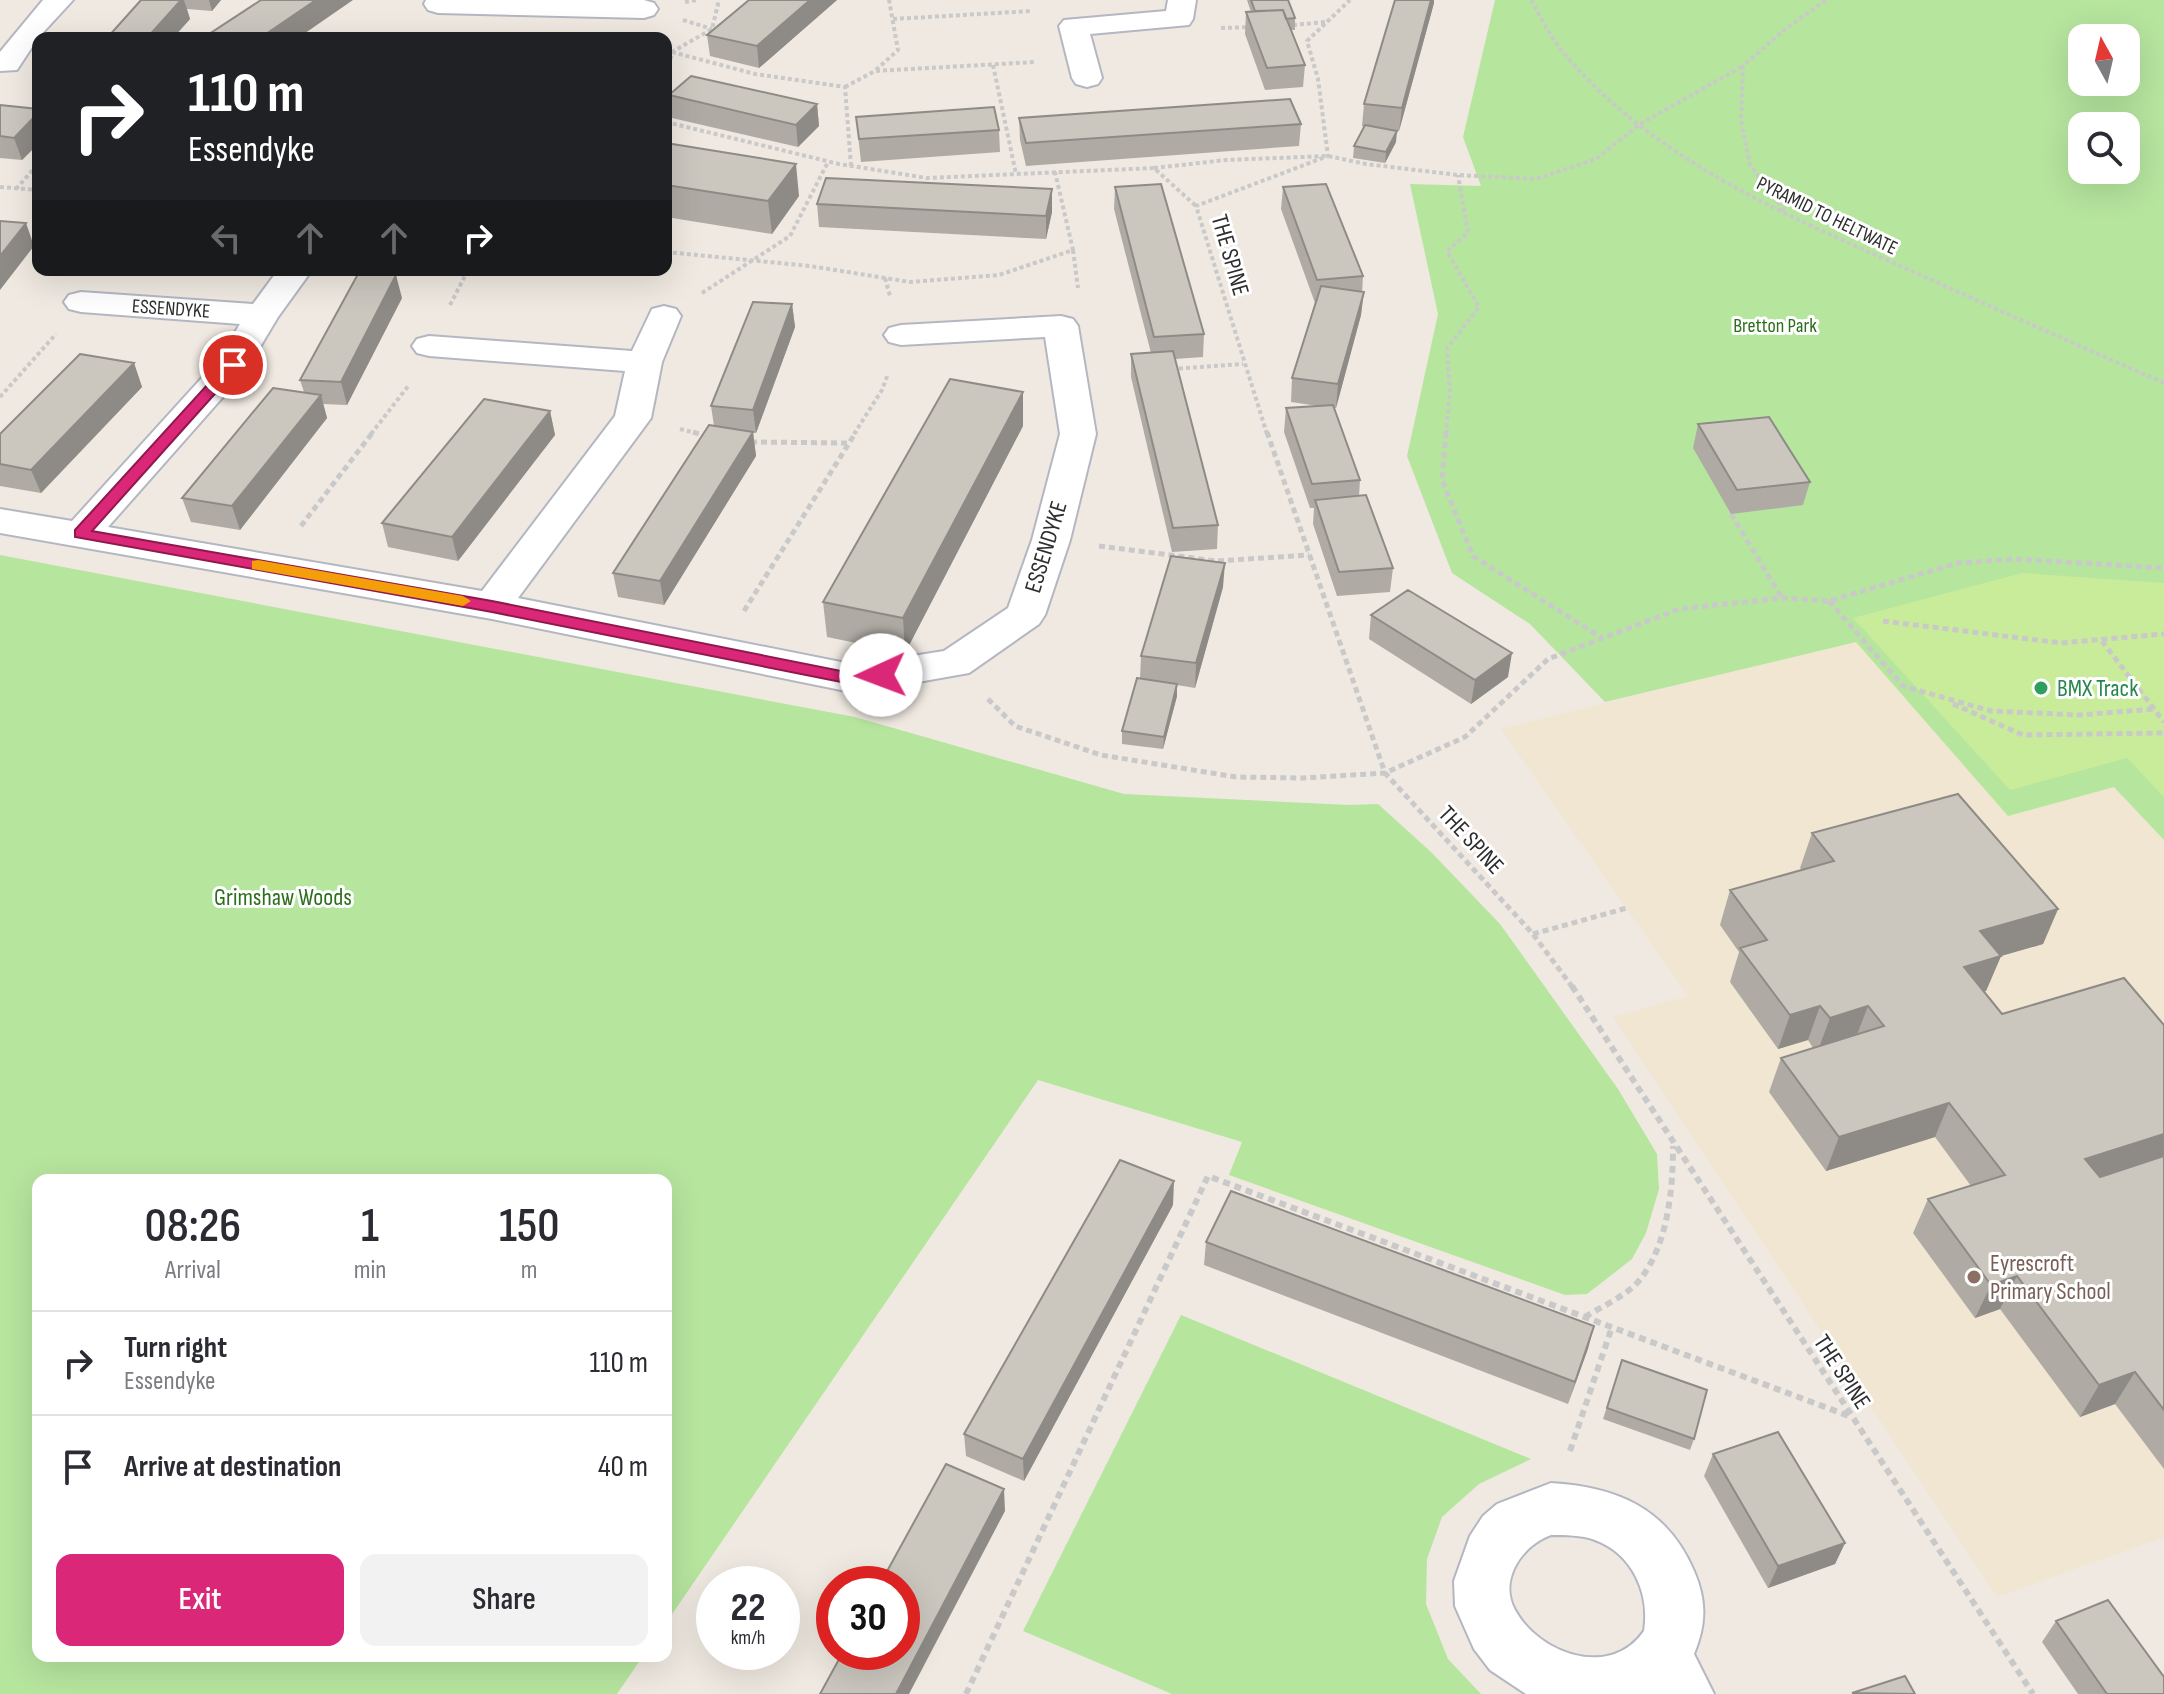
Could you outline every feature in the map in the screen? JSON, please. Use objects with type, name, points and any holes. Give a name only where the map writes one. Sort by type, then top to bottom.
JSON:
[{"type":"street","points":[[6,64],[59,0]]},
{"type":"street","points":[[1084,69],[1074,26],[1179,19],[1182,0]]},
{"type":"street","points":[[438,4],[541,3],[644,9]]},
{"type":"street","points":[[0,20],[37,24]]},
{"type":"street","points":[[81,534],[233,365],[262,315],[291,276]]},
{"type":"street","name":"ESSENDYKE","points":[[81,302],[262,315]]},
{"type":"street","points":[[492,606],[599,459],[633,418],[644,362],[664,316]]},
{"type":"street","name":"ESSENDYKE","points":[[0,521],[492,606],[856,679],[955,663],[1025,615],[1051,540],[1078,434],[1061,326],[901,335]]},
{"type":"street","points":[[429,346],[644,362]]},
{"type":"street","points":[[1551,1509],[1582,1510],[1613,1520],[1641,1538],[1662,1563],[1674,1593],[1673,1675],[1647,1671],[1621,1684],[1591,1688],[1560,1683],[1530,1668],[1506,1647],[1490,1620],[1483,1591],[1486,1563],[1499,1537],[1522,1519],[1551,1509]]},
{"type":"path","points":[[672,52],[712,29],[719,0]]},
{"type":"path","points":[[672,52],[755,74],[845,87],[875,71],[898,50],[889,0]]},
{"type":"path","points":[[1328,156],[1318,79],[1307,41],[1350,0]]},
{"type":"path","name":"PYRAMID TO HELTWATE","points":[[1531,0],[1543,26],[1594,89],[1699,169],[1785,212],[2164,383]]},
{"type":"path","points":[[672,123],[828,162],[927,178],[1154,168],[1226,160],[1328,156],[1366,164],[1458,175],[1536,179],[1596,159],[1640,124],[1743,66],[1784,30],[1826,0]]},
{"type":"path","points":[[893,19],[1041,11],[1074,26]]},
{"type":"path","points":[[1293,25],[1327,22]]},
{"type":"path","points":[[875,71],[993,65],[1084,69]]},
{"type":"path","points":[[993,65],[1016,174]]},
{"type":"path","points":[[1743,66],[1741,120],[1750,165],[1785,212]]},
{"type":"path","points":[[845,87],[851,166]]},
{"type":"path","name":"THE SPINE","points":[[1328,156],[1196,206],[1243,364],[1385,773],[1533,934],[1574,989],[2033,1694]]},
{"type":"path","points":[[664,316],[790,236],[828,162]]},
{"type":"path","points":[[1154,168],[1196,206]]},
{"type":"path","points":[[16,189],[32,171]]},
{"type":"path","points":[[672,253],[910,282],[999,275],[1073,250],[1055,172]]},
{"type":"path","points":[[1458,175],[1468,233],[1447,251],[1479,307],[1447,348],[1450,393],[1442,480],[1473,556],[1602,638]]},
{"type":"path","points":[[0,187],[32,190]]},
{"type":"path","points":[[269,567],[407,389],[465,276]]},
{"type":"path","points":[[719,651],[882,390],[901,335],[885,278]]},
{"type":"path","points":[[1164,370],[1243,364]]},
{"type":"path","points":[[633,418],[716,438]]},
{"type":"path","points":[[745,442],[849,443]]},
{"type":"path","points":[[1731,514],[1782,598]]},
{"type":"path","points":[[1051,540],[1217,561],[1309,555]]},
{"type":"path","points":[[955,663],[1015,726],[1101,755],[1236,777],[1303,778],[1385,773],[1465,737],[1548,659],[1679,609],[1782,598],[1829,601],[1958,563],[2015,559],[2164,568]]},
{"type":"path","points":[[1829,601],[1903,686],[1991,711],[2079,715],[2155,709]]},
{"type":"path","points":[[1883,621],[2061,643],[2162,636]]},
{"type":"path","points":[[2101,640],[2164,722]]},
{"type":"path","points":[[1934,695],[2023,735],[2164,733]]},
{"type":"path","points":[[1533,934],[1627,908]]},
{"type":"path","points":[[1585,1318],[1637,1283],[1659,1243],[1673,1194],[1673,1144]]},
{"type":"path","points":[[966,1694],[1208,1176],[1850,1417]]},
{"type":"path","points":[[1551,1509],[1612,1327]]},
{"type":"shaded area","name":"Eyrescroft Primary School","points":[[1856,641],[2008,816],[2114,787],[2164,840],[2164,1537],[1997,1597],[1613,1017],[1688,996],[1501,729]]},
{"type":"green space","name":"Bretton Park","points":[[1495,0],[2164,0],[2164,840],[2114,787],[2008,816],[1856,642],[1605,702],[1530,624],[1452,573],[1407,456],[1438,314],[1410,184],[1481,186],[1463,137]]},
{"type":"green space","name":"Grimshaw Woods","points":[[0,555],[855,717],[1124,794],[1378,804],[1431,852],[1500,924],[1618,1089],[1657,1154],[1659,1189],[1646,1233],[1632,1259],[1587,1294],[1565,1295],[1229,1175],[1242,1142],[1038,1080],[705,1566],[696,1566],[696,1579],[672,1614],[672,1174],[32,1174],[32,1662],[639,1662],[617,1694],[0,1694]]},
{"type":"green space","name":"BMX Track","points":[[2022,573],[2164,583],[2164,797],[2127,758],[2010,790],[1853,618]]},
{"type":"green space","points":[[1181,1315],[1531,1459],[1479,1484],[1442,1517],[1427,1559],[1426,1604],[1448,1659],[1481,1694],[1172,1694],[1023,1631]]},
{"type":"building","points":[[141,0],[181,0],[152,32],[112,32]]},
{"type":"building","points":[[261,0],[316,0],[269,32],[212,32]]},
{"type":"building","points":[[749,0],[810,0],[757,46],[707,35]]},
{"type":"building","points":[[1251,0],[1288,0],[1295,18],[1286,19],[1283,10],[1255,11]]},
{"type":"building","points":[[1395,0],[1431,0],[1402,108],[1364,104]]},
{"type":"building","points":[[1283,10],[1305,65],[1267,68],[1246,12]]},
{"type":"building","points":[[691,76],[817,104],[796,125],[672,96]]},
{"type":"building","points":[[1290,99],[1301,124],[1026,143],[1019,118]]},
{"type":"building","points":[[0,105],[32,108],[32,119],[14,138],[0,136]]},
{"type":"building","points":[[994,107],[999,130],[859,139],[856,117]]},
{"type":"building","points":[[1365,125],[1397,131],[1386,152],[1354,146]]},
{"type":"building","points":[[672,144],[796,164],[768,201],[672,186]]},
{"type":"building","points":[[826,178],[1052,189],[1046,216],[817,204]]},
{"type":"building","points":[[1161,184],[1204,334],[1154,337],[1115,187]]},
{"type":"building","points":[[1326,184],[1363,276],[1317,280],[1283,187]]},
{"type":"building","points":[[0,221],[26,223],[0,256]]},
{"type":"building","points":[[357,276],[395,276],[341,382],[300,380]]},
{"type":"building","points":[[1321,286],[1364,292],[1338,384],[1292,378]]},
{"type":"building","points":[[753,302],[792,304],[753,410],[711,406]]},
{"type":"building","points":[[1173,351],[1218,525],[1173,528],[1131,354]]},
{"type":"building","points":[[80,354],[134,363],[31,470],[0,464],[0,434]]},
{"type":"building","points":[[950,379],[1023,392],[903,618],[823,602]]},
{"type":"building","points":[[273,388],[321,395],[232,506],[182,498]]},
{"type":"building","points":[[484,399],[550,411],[452,537],[382,523]]},
{"type":"building","points":[[1333,405],[1360,480],[1312,484],[1286,408]]},
{"type":"building","points":[[1769,417],[1810,482],[1737,490],[1698,424]]},
{"type":"building","points":[[709,425],[753,432],[660,581],[613,573]]},
{"type":"building","points":[[1366,495],[1393,568],[1339,572],[1315,500]]},
{"type":"building","points":[[1171,556],[1225,563],[1196,663],[1141,656]]},
{"type":"building","points":[[1408,590],[1512,653],[1475,680],[1371,615]]},
{"type":"building","points":[[1137,678],[1177,684],[1164,737],[1122,731]]},
{"type":"building","name":"Eyrescroft Primary School","points":[[1958,794],[2058,909],[1980,931],[2001,956],[1964,967],[2002,1014],[2124,978],[2164,1025],[2164,1134],[2085,1159],[2100,1177],[2164,1156],[2164,1410],[2135,1372],[2099,1385],[2017,1276],[1991,1285],[1928,1199],[2005,1175],[1949,1103],[1839,1137],[1781,1058],[1884,1026],[1868,1006],[1830,1018],[1820,1006],[1790,1015],[1740,948],[1767,940],[1730,890],[1834,861],[1812,833]]},
{"type":"building","points":[[1120,1160],[1174,1181],[1023,1459],[964,1434]]},
{"type":"building","points":[[1231,1191],[1594,1326],[1575,1382],[1206,1242]]},
{"type":"building","points":[[1622,1360],[1707,1390],[1694,1439],[1607,1408]]},
{"type":"building","points":[[1778,1432],[1845,1543],[1778,1566],[1713,1454]]},
{"type":"building","points":[[946,1464],[1004,1489],[920,1648],[920,1566],[890,1566]]},
{"type":"building","points":[[2108,1600],[2164,1677],[2164,1694],[2107,1694],[2056,1621]]},
{"type":"building","points":[[833,1670],[909,1670],[896,1694],[820,1694]]},
{"type":"building","points":[[1905,1676],[1915,1694],[1852,1693]]},
{"type":"slow traffic","points":[[258,565],[463,601]]},
{"type":"place","name":"BMX Track","points":[[2041,688]]},
{"type":"place","name":"Eyrescroft Primary School","points":[[1974,1277]]},
{"type":"route","points":[[233,365],[81,534],[492,606],[856,679],[881,675]]}]
